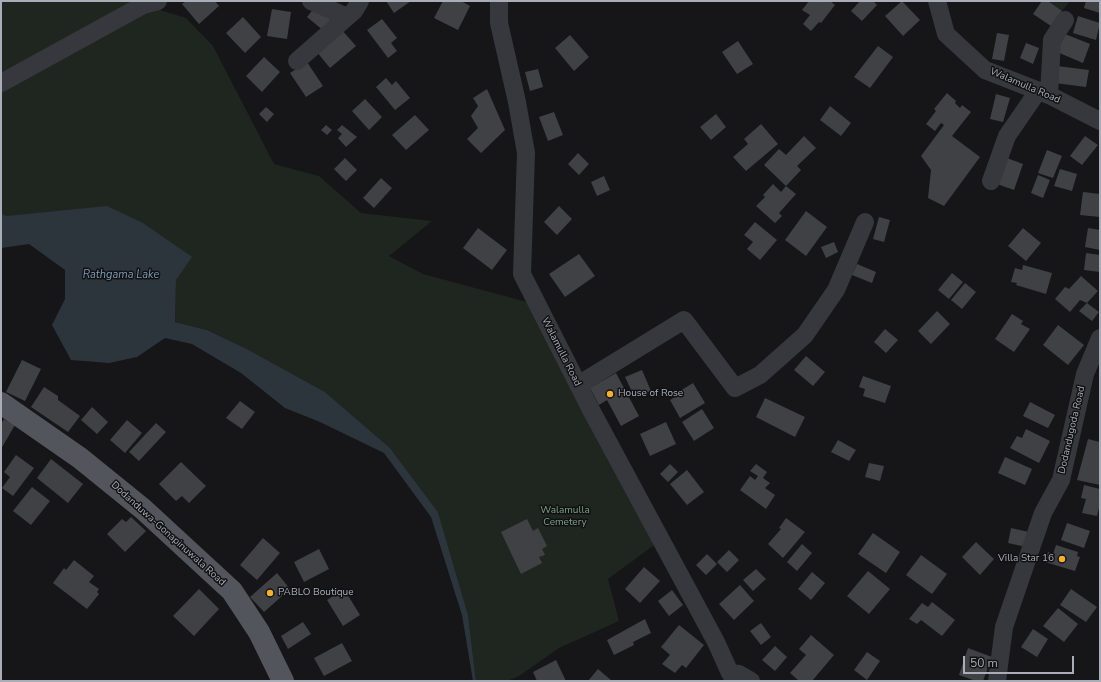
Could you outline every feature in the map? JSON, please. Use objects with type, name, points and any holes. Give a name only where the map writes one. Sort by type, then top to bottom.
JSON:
[{"type":"main road","name":"Dodanduwa-Gonapinuwala Road","points":[[1,403],[80,458],[137,504],[232,592],[259,632],[283,681]]},
{"type":"street","points":[[1,83],[143,5],[158,1]]},
{"type":"street","points":[[311,1],[347,17]]},
{"type":"street","points":[[298,61],[347,17],[360,1]]},
{"type":"street","name":"Walamulla Road","points":[[499,1],[499,23],[517,102],[526,153],[522,274],[578,384],[716,642],[724,677],[739,674],[751,681]]},
{"type":"street","name":"Walamulla Road","points":[[937,1],[946,34],[985,70],[1043,93],[1100,122]]},
{"type":"street","points":[[991,181],[1007,136],[1043,93],[1052,40],[1065,20]]},
{"type":"street","points":[[578,384],[684,320],[735,388],[760,374],[805,335],[832,296],[836,290],[865,222]]},
{"type":"street","name":"Dodandugoda Road","points":[[997,681],[1004,627],[1044,513],[1061,480],[1085,374],[1100,338]]},
{"type":"green space","name":"Walamulla Cemetery","points":[[1,1],[158,1],[144,5],[186,18],[213,46],[274,164],[319,176],[361,213],[432,221],[389,256],[423,274],[538,305],[661,540],[608,579],[619,621],[559,648],[519,676],[507,681],[476,681],[468,615],[438,512],[390,448],[325,392],[247,349],[207,330],[175,322],[176,280],[1,214]]},
{"type":"green space","points":[[1048,1],[1070,1],[1062,11]]},
{"type":"water","name":"Rathgama Lake","points":[[107,206],[143,223],[192,257],[176,280],[175,322],[207,330],[247,349],[325,392],[390,448],[438,512],[468,615],[476,681],[473,681],[462,615],[431,517],[384,453],[320,422],[285,408],[241,373],[192,344],[165,338],[137,357],[109,363],[71,360],[52,325],[65,299],[65,270],[29,244],[1,248],[1,214],[7,216]]},
{"type":"building","points":[[186,1],[215,1],[219,6],[199,24],[182,4]]},
{"type":"building","points":[[386,1],[411,1],[394,13]]},
{"type":"building","points":[[443,1],[461,1],[470,6],[458,30],[434,18]]},
{"type":"building","points":[[809,1],[830,1],[835,5],[821,23],[819,22],[811,31],[803,24],[810,15],[802,10]]},
{"type":"building","points":[[860,1],[873,1],[877,5],[862,21],[851,11]]},
{"type":"building","points":[[902,1],[920,20],[903,36],[885,16]]},
{"type":"building","points":[[1042,1],[1048,1],[1062,11],[1051,26],[1033,14]]},
{"type":"building","points":[[1086,1],[1100,1],[1100,13],[1084,8]]},
{"type":"building","points":[[315,7],[332,21],[324,31],[307,17]]},
{"type":"building","points":[[272,9],[291,12],[287,39],[267,36]]},
{"type":"building","points":[[1078,16],[1100,23],[1096,40],[1073,33]]},
{"type":"building","points":[[243,17],[261,37],[245,53],[226,33]]},
{"type":"building","points":[[382,19],[397,38],[391,43],[397,51],[388,58],[367,30]]},
{"type":"building","points":[[341,29],[356,46],[330,68],[316,51]]},
{"type":"building","points":[[997,33],[1009,35],[1004,61],[992,59]]},
{"type":"building","points":[[1065,34],[1090,44],[1083,63],[1057,52]]},
{"type":"building","points":[[570,35],[589,57],[574,71],[555,48]]},
{"type":"building","points":[[738,41],[753,64],[737,74],[722,52]]},
{"type":"building","points":[[1026,43],[1039,48],[1033,64],[1020,58]]},
{"type":"building","points":[[878,46],[893,57],[870,88],[854,77]]},
{"type":"building","points":[[264,57],[280,72],[262,92],[246,76]]},
{"type":"building","points":[[307,62],[323,86],[306,97],[290,73]]},
{"type":"building","points":[[1057,66],[1089,70],[1086,87],[1055,83]]},
{"type":"building","points":[[538,69],[543,87],[530,91],[525,72]]},
{"type":"building","points":[[386,78],[392,85],[396,81],[410,98],[395,110],[376,87]]},
{"type":"building","points":[[487,89],[505,130],[481,153],[467,139],[478,128],[471,116],[478,106],[473,98]]},
{"type":"building","points":[[947,93],[956,101],[955,103],[960,108],[962,105],[971,112],[952,136],[980,157],[944,206],[928,198],[931,170],[921,156],[944,125],[941,123],[935,131],[926,124],[936,111],[934,109]]},
{"type":"building","points":[[996,94],[1010,98],[1003,122],[990,119]]},
{"type":"building","points":[[365,99],[382,117],[369,130],[352,111]]},
{"type":"building","points":[[830,106],[851,123],[841,136],[820,120]]},
{"type":"building","points":[[266,107],[274,114],[267,122],[259,114]]},
{"type":"building","points":[[554,112],[563,135],[548,141],[539,117]]},
{"type":"building","points":[[716,114],[726,127],[711,140],[700,127]]},
{"type":"building","points":[[415,115],[429,130],[406,150],[392,135]]},
{"type":"building","points":[[761,124],[778,144],[746,171],[733,157],[748,144],[744,139]]},
{"type":"building","points":[[326,125],[332,130],[327,135],[321,130]]},
{"type":"building","points":[[342,125],[357,137],[346,147],[338,138],[342,134],[337,130]]},
{"type":"building","points":[[804,136],[816,148],[797,166],[801,170],[786,186],[764,165],[779,149],[786,155]]},
{"type":"building","points":[[1085,136],[1098,145],[1082,165],[1070,156]]},
{"type":"building","points":[[1047,150],[1062,156],[1053,178],[1038,173]]},
{"type":"building","points":[[578,153],[589,164],[579,175],[568,164]]},
{"type":"building","points":[[345,158],[357,170],[346,181],[334,169]]},
{"type":"building","points":[[1007,158],[1023,164],[1014,190],[997,184]]},
{"type":"building","points":[[1060,169],[1077,174],[1072,191],[1054,186]]},
{"type":"building","points":[[1038,175],[1050,180],[1043,198],[1031,193]]},
{"type":"building","points":[[604,176],[610,190],[597,196],[591,182]]},
{"type":"building","points":[[381,178],[392,188],[374,208],[363,198]]},
{"type":"building","points":[[773,184],[781,192],[786,186],[796,194],[779,213],[782,216],[775,223],[756,206],[765,197],[763,195]]},
{"type":"building","points":[[1083,192],[1100,194],[1100,217],[1080,215]]},
{"type":"building","points":[[559,206],[572,219],[557,235],[544,222]]},
{"type":"building","points":[[806,211],[827,227],[806,256],[785,240]]},
{"type":"building","points":[[879,217],[890,220],[884,242],[873,239]]},
{"type":"building","points":[[755,222],[777,240],[760,260],[747,249],[753,242],[744,235]]},
{"type":"building","points":[[478,228],[507,250],[492,270],[463,248]]},
{"type":"building","points":[[1023,228],[1041,243],[1026,261],[1008,246]]},
{"type":"building","points":[[1088,228],[1100,230],[1100,250],[1085,247]]},
{"type":"building","points":[[834,242],[838,252],[826,258],[821,247]]},
{"type":"building","points":[[1086,253],[1100,255],[1100,272],[1084,270]]},
{"type":"building","points":[[579,254],[595,276],[565,297],[549,274]]},
{"type":"building","points":[[857,264],[876,272],[872,283],[852,275]]},
{"type":"building","points":[[1023,265],[1052,273],[1046,294],[1016,285],[1017,283],[1011,282],[1015,268],[1022,270]]},
{"type":"building","points":[[952,273],[963,282],[949,299],[938,290]]},
{"type":"building","points":[[1081,276],[1098,291],[1087,303],[1080,300],[1070,312],[1055,299],[1065,287],[1069,289]]},
{"type":"building","points":[[965,283],[976,292],[962,309],[951,300]]},
{"type":"building","points":[[1087,303],[1099,312],[1092,321],[1079,311]]},
{"type":"building","points":[[937,311],[950,324],[931,344],[918,331]]},
{"type":"building","points":[[1012,314],[1023,321],[1021,324],[1030,329],[1014,352],[995,339]]},
{"type":"building","points":[[1058,325],[1084,345],[1068,365],[1043,345]]},
{"type":"building","points":[[885,329],[898,340],[886,353],[874,342]]},
{"type":"building","points":[[806,356],[825,372],[813,386],[794,370]]},
{"type":"building","points":[[22,360],[41,369],[25,401],[6,392]]},
{"type":"building","points":[[642,370],[651,391],[635,398],[625,377]]},
{"type":"building","name":"House of Rose","points":[[616,373],[639,416],[621,426],[607,400],[599,405],[590,388]]},
{"type":"building","points":[[863,376],[891,386],[885,403],[863,396],[865,389],[859,387]]},
{"type":"building","points":[[693,383],[705,403],[680,418],[670,400],[680,394],[680,391]]},
{"type":"building","points":[[44,387],[58,396],[58,400],[80,416],[68,432],[31,407]]},
{"type":"building","points":[[765,398],[805,417],[795,437],[756,417]]},
{"type":"building","points":[[240,401],[255,412],[242,429],[226,418]]},
{"type":"building","points":[[1030,402],[1055,415],[1048,428],[1023,416]]},
{"type":"building","points":[[92,407],[108,422],[97,434],[81,420]]},
{"type":"building","points":[[702,409],[714,428],[694,441],[682,422]]},
{"type":"building","points":[[4,419],[15,425],[1,449],[1,424]]},
{"type":"building","points":[[127,420],[142,433],[125,453],[110,440]]},
{"type":"building","points":[[666,422],[676,444],[650,456],[640,434]]},
{"type":"building","points":[[156,423],[166,432],[139,461],[129,452]]},
{"type":"building","points":[[1026,429],[1050,441],[1039,463],[1010,448],[1017,436],[1022,438]]},
{"type":"building","points":[[1088,439],[1100,442],[1100,485],[1077,480]]},
{"type":"building","points":[[838,440],[856,450],[849,461],[831,452]]},
{"type":"building","points":[[16,455],[34,468],[13,496],[2,488],[10,477],[4,472]]},
{"type":"building","points":[[1005,457],[1032,469],[1025,485],[998,473]]},
{"type":"building","points":[[51,459],[83,484],[68,503],[37,478]]},
{"type":"building","points":[[181,462],[206,486],[189,503],[182,496],[176,501],[159,484]]},
{"type":"building","points":[[869,463],[884,466],[880,481],[865,477]]},
{"type":"building","points":[[670,464],[678,472],[668,482],[660,474]]},
{"type":"building","points":[[756,464],[767,472],[763,478],[770,483],[765,488],[775,495],[766,509],[740,490],[750,476],[755,480],[758,476],[750,471]]},
{"type":"building","points":[[687,470],[704,492],[687,505],[670,484]]},
{"type":"building","points":[[1084,485],[1100,489],[1100,504],[1097,516],[1082,513],[1086,499],[1081,498]]},
{"type":"building","points":[[32,487],[50,501],[31,525],[13,511]]},
{"type":"building","points":[[131,517],[146,531],[125,552],[107,534],[122,519],[126,522]]},
{"type":"building","points":[[786,518],[805,532],[783,558],[768,544],[781,529],[779,528]]},
{"type":"building","points":[[527,519],[533,531],[538,528],[547,546],[542,549],[545,555],[539,557],[542,563],[521,574],[501,532]]},
{"type":"building","points":[[1067,523],[1090,531],[1084,548],[1061,540]]},
{"type":"building","points":[[1011,528],[1029,532],[1026,547],[1008,543]]},
{"type":"building","points":[[873,533],[900,552],[886,573],[858,554]]},
{"type":"building","points":[[263,538],[280,553],[257,580],[240,565]]},
{"type":"building","points":[[976,542],[994,559],[980,575],[962,557]]},
{"type":"building","points":[[802,544],[812,553],[797,571],[787,562]]},
{"type":"building","name":"Villa Star 16","points":[[1056,545],[1078,552],[1077,556],[1080,557],[1075,571],[1045,562],[1048,552],[1053,554]]},
{"type":"building","points":[[319,549],[329,569],[304,582],[294,562]]},
{"type":"building","points":[[729,550],[739,560],[727,572],[717,562]]},
{"type":"building","points":[[707,554],[717,564],[706,575],[696,565]]},
{"type":"building","points":[[921,555],[947,574],[932,594],[906,575]]},
{"type":"building","points":[[74,560],[94,576],[89,582],[99,589],[97,592],[99,594],[87,609],[53,583],[64,568],[66,570]]},
{"type":"building","points":[[644,567],[660,581],[640,603],[625,589]]},
{"type":"building","points":[[756,569],[766,579],[753,591],[743,580]]},
{"type":"building","points":[[868,571],[890,589],[869,614],[847,596]]},
{"type":"building","points":[[812,572],[825,583],[811,600],[798,589]]},
{"type":"building","name":"PABLO Boutique","points":[[277,573],[290,589],[264,612],[250,597]]},
{"type":"building","points":[[740,585],[754,601],[734,620],[719,604]]},
{"type":"building","points":[[199,589],[219,609],[194,636],[173,616]]},
{"type":"building","points":[[344,589],[360,615],[343,626],[327,600]]},
{"type":"building","points":[[1071,589],[1097,607],[1086,622],[1060,605]]},
{"type":"building","points":[[672,590],[683,605],[669,616],[658,601]]},
{"type":"building","points":[[932,602],[955,620],[942,636],[921,620],[917,624],[909,619],[922,603],[928,607]]},
{"type":"building","points":[[1058,608],[1078,624],[1064,642],[1043,626]]},
{"type":"building","points":[[645,619],[651,633],[633,642],[634,645],[614,655],[607,640]]},
{"type":"building","points":[[303,622],[311,634],[288,649],[281,636]]},
{"type":"building","points":[[761,623],[771,637],[761,645],[750,631]]},
{"type":"building","points":[[679,625],[704,645],[686,668],[682,665],[675,673],[662,664],[670,655],[661,647]]},
{"type":"building","points":[[1033,629],[1048,639],[1037,657],[1021,647]]},
{"type":"building","points":[[811,635],[834,655],[812,681],[799,681],[790,673],[806,655],[799,649]]},
{"type":"building","points":[[342,643],[352,661],[324,676],[314,658]]},
{"type":"building","points":[[775,646],[787,657],[775,671],[762,660]]},
{"type":"building","points":[[968,648],[992,657],[983,681],[976,681],[959,675]]},
{"type":"building","points":[[867,652],[880,661],[867,680],[854,670]]},
{"type":"building","points":[[556,660],[566,681],[537,681],[533,672]]},
{"type":"building","points":[[598,669],[612,681],[588,681]]},
{"type":"place","name":"House of Rose","points":[[610,394]]},
{"type":"place","name":"Villa Star 16","points":[[1062,559]]},
{"type":"place","name":"PABLO Boutique","points":[[270,593]]}]
